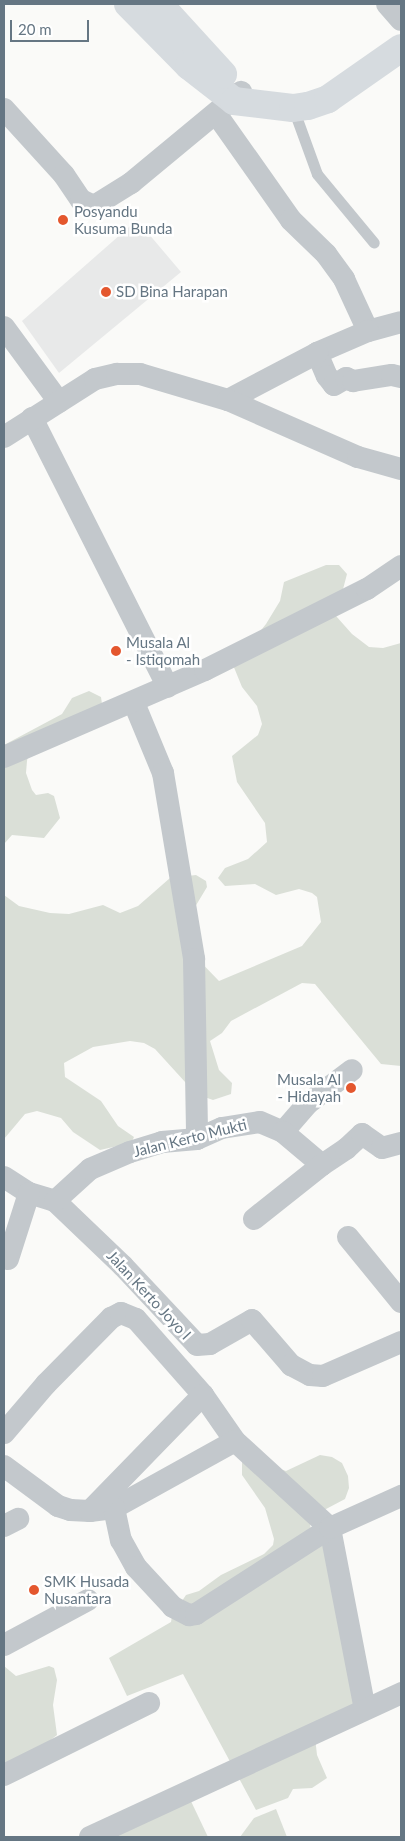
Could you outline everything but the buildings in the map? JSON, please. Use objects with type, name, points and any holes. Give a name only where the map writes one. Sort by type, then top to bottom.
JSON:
[{"type":"main road","points":[[128,4],[189,66],[236,103],[293,108],[328,99],[401,48]]},
{"type":"main road","points":[[159,4],[236,103]]},
{"type":"street","points":[[387,4],[401,20]]},
{"type":"street","points":[[4,109],[59,169],[81,200],[94,206],[132,183],[236,103],[291,220],[326,254],[344,279],[368,331]]},
{"type":"street","points":[[228,400],[317,353],[368,331],[401,322]]},
{"type":"street","points":[[4,327],[59,402]]},
{"type":"street","points":[[317,353],[334,385],[346,378],[353,381],[392,375],[401,377]]},
{"type":"street","points":[[4,437],[95,379],[117,374],[140,374],[228,400],[358,456],[401,469]]},
{"type":"street","points":[[32,418],[168,687]]},
{"type":"street","points":[[4,757],[168,687],[366,589],[401,566]]},
{"type":"street","points":[[134,702],[163,772],[194,959],[197,1138]]},
{"type":"street","points":[[283,1132],[307,1104],[352,1070]]},
{"type":"street","name":"Jalan Kerto Mukti","points":[[55,1201],[90,1169],[162,1142],[197,1138],[222,1128],[260,1122],[283,1132],[322,1165]]},
{"type":"street","points":[[254,1219],[362,1134],[382,1148],[401,1143]]},
{"type":"street","name":"Jalan Kerto Joyo I","points":[[4,1177],[29,1193],[55,1201],[123,1266],[197,1345],[210,1344],[252,1320],[291,1365],[310,1375],[323,1376],[401,1342]]},
{"type":"street","points":[[8,1259],[29,1193]]},
{"type":"street","points":[[348,1237],[401,1302]]},
{"type":"street","points":[[4,1433],[46,1384],[111,1318],[121,1313],[136,1319],[203,1395],[235,1441],[330,1528],[365,1709]]},
{"type":"street","points":[[90,1510],[203,1395]]},
{"type":"street","points":[[4,1466],[58,1506],[70,1510],[114,1508],[235,1441]]},
{"type":"street","points":[[114,1508],[121,1540],[136,1567],[173,1607],[189,1615],[196,1614],[330,1528],[401,1496]]},
{"type":"street","points":[[4,1644],[88,1600]]},
{"type":"street","points":[[90,1837],[401,1693]]},
{"type":"street","points":[[4,1775],[149,1703]]},
{"type":"lane","points":[[293,108],[317,174],[374,243]]},
{"type":"shaded area","name":"SD Bina Harapan","points":[[137,220],[181,272],[59,373],[22,321]]},
{"type":"shaded area","points":[[326,565],[339,565],[347,574],[336,616],[352,634],[369,647],[383,648],[401,643],[401,1066],[381,1064],[315,984],[302,983],[231,1021],[222,1033],[210,1041],[219,1070],[232,1083],[231,1094],[213,1100],[196,1094],[155,1049],[144,1043],[130,1041],[93,1047],[64,1063],[65,1077],[101,1101],[118,1126],[134,1137],[131,1143],[100,1150],[73,1132],[61,1118],[37,1111],[25,1114],[4,1139],[4,895],[19,906],[50,913],[69,914],[103,905],[120,913],[138,906],[170,878],[196,875],[206,881],[207,887],[195,907],[188,949],[219,981],[302,946],[321,922],[317,897],[312,893],[299,889],[276,895],[255,884],[225,886],[218,878],[225,868],[248,859],[267,842],[265,823],[237,782],[232,756],[258,735],[262,724],[257,706],[242,687],[233,665],[266,624],[280,601],[284,582]]},
{"type":"shaded area","points":[[89,691],[101,697],[102,704],[28,755],[26,773],[32,790],[36,795],[48,793],[54,796],[60,818],[44,838],[12,835],[4,844],[4,745],[62,714],[72,698]]},
{"type":"shaded area","points":[[320,1455],[332,1457],[342,1463],[348,1476],[349,1488],[345,1499],[309,1518],[311,1530],[336,1559],[363,1701],[315,1737],[317,1755],[327,1778],[312,1788],[293,1789],[288,1798],[256,1810],[183,1674],[127,1696],[109,1658],[171,1622],[172,1616],[186,1595],[199,1591],[221,1575],[264,1554],[273,1545],[274,1539],[265,1508],[242,1475],[242,1456],[286,1471]]},
{"type":"shaded area","points":[[4,1666],[16,1676],[49,1666],[54,1668],[57,1680],[53,1705],[57,1735],[37,1751],[4,1764]]},
{"type":"shaded area","points":[[189,1797],[208,1837],[105,1837]]},
{"type":"shaded area","points":[[276,1809],[287,1837],[240,1837],[254,1818]]},
{"type":"place","name":"Posyandu Kusuma Bunda","points":[[63,220]]},
{"type":"place","name":"SD Bina Harapan","points":[[106,292]]},
{"type":"place","name":"Musala Al - Istiqomah","points":[[116,651]]},
{"type":"place","name":"Musala Al - Hidayah","points":[[351,1088]]},
{"type":"place","name":"SMK Husada Nusantara","points":[[34,1590]]}]
